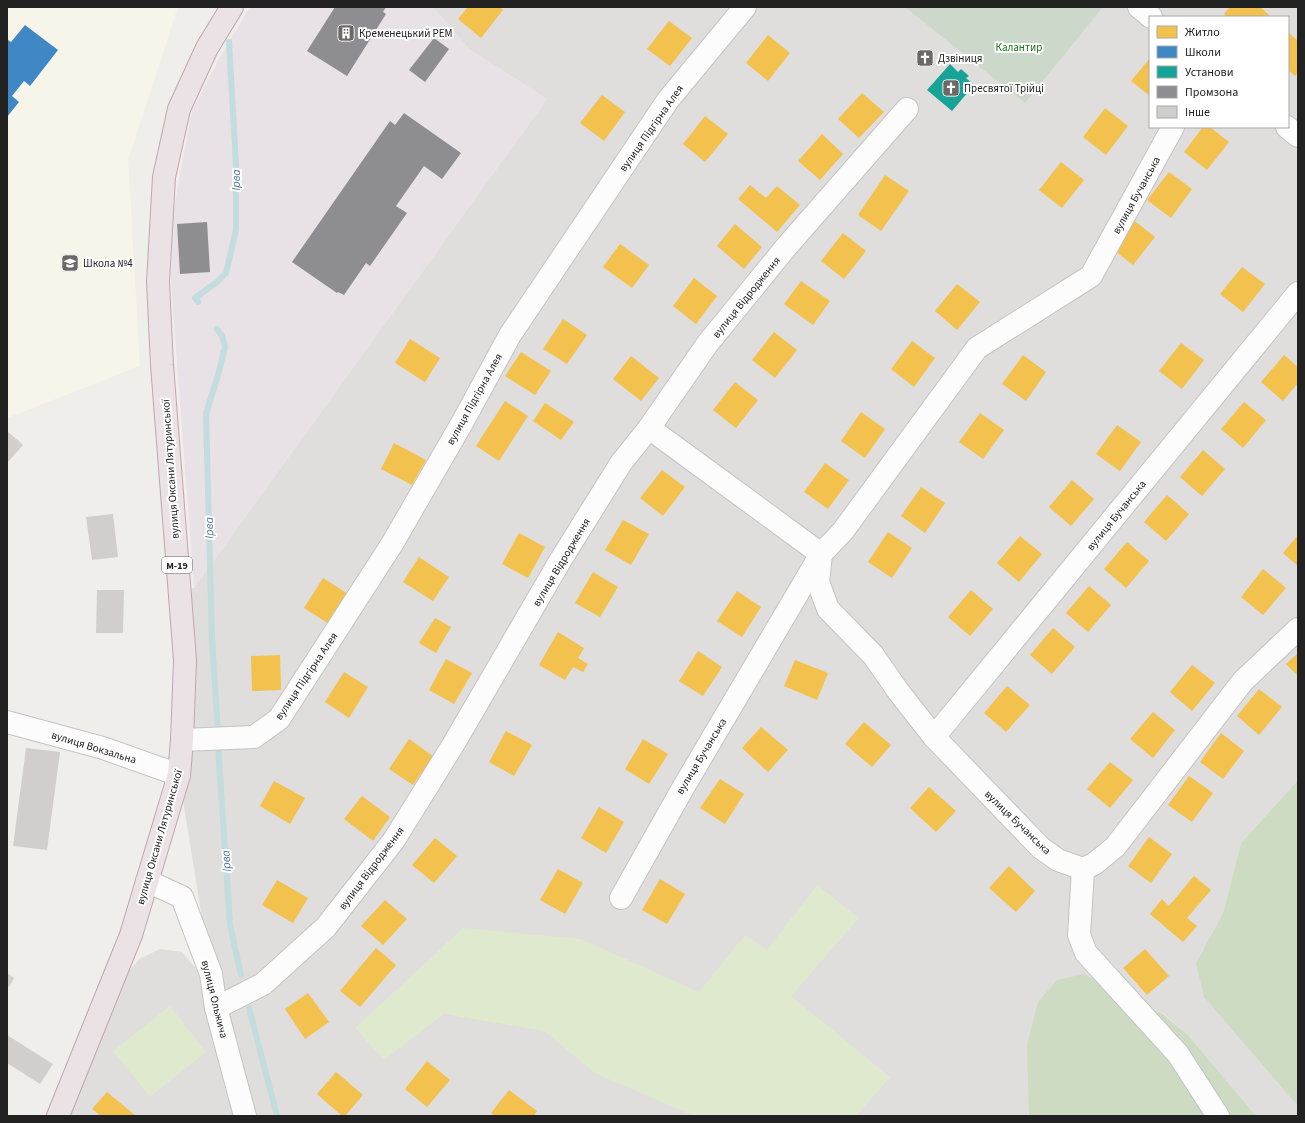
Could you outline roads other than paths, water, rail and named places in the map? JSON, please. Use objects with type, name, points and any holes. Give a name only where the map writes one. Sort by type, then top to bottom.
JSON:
[{"type":"highway","name":"вулиця Оксани Лятуринської","points":[[58,1116],[131,935],[179,775],[182,740],[184,660],[162,365],[158,282],[164,177],[179,110],[207,48],[232,7]]},
{"type":"street","name":"вулиця Підгірна Алея","points":[[182,740],[254,737],[279,719],[392,544],[462,423],[510,335],[668,100],[745,7]]},
{"type":"street","points":[[1139,7],[1150,16]]},
{"type":"street","name":"вулиця Відродження","points":[[216,1008],[262,984],[326,927],[394,840],[453,745],[564,554],[621,463],[649,428],[708,343],[787,246],[907,109]]},
{"type":"street","name":"вулиця Бучанська","points":[[621,898],[682,788],[821,554],[843,531],[977,348],[1091,276],[1172,128]]},
{"type":"street","points":[[1288,128],[1298,136]]},
{"type":"street","name":"вулиця Бучанська","points":[[934,738],[1298,293]]},
{"type":"street","points":[[649,428],[821,554]]},
{"type":"street","name":"вулиця Бучанська","points":[[821,554],[818,582],[828,609],[873,655],[934,738],[1041,848],[1058,860],[1083,869]]},
{"type":"street","points":[[1218,1116],[1178,1054],[1086,953],[1079,935],[1083,869],[1094,864],[1115,847],[1243,681],[1298,629]]},
{"type":"street","name":"вулиця Вокзальна","points":[[7,722],[103,748],[179,775]]},
{"type":"street","name":"вулиця Ольжича","points":[[147,881],[182,897],[211,974],[216,1008],[245,1116]]},
{"type":"waterway","name":"Ірва","points":[[198,302],[195,298],[217,282],[226,273],[236,230],[236,164],[229,42]]},
{"type":"waterway","name":"Ірва","points":[[217,329],[222,336],[225,347],[206,414],[212,640],[218,732]]},
{"type":"waterway","name":"Ірва","points":[[218,746],[230,925],[241,975]]},
{"type":"waterway","name":"Ірва","points":[[249,1008],[277,1116]]},
{"type":"place","name":"Кременецький РЕМ","points":[[346,33]]},
{"type":"place","name":"Дзвіниця","points":[[925,58]]},
{"type":"place","name":"Пресвятої Трійці","points":[[951,88]]},
{"type":"place","name":"Школа №4","points":[[70,263]]},
{"type":"park label","name":"Калантир","points":[[1019,47]]}]
